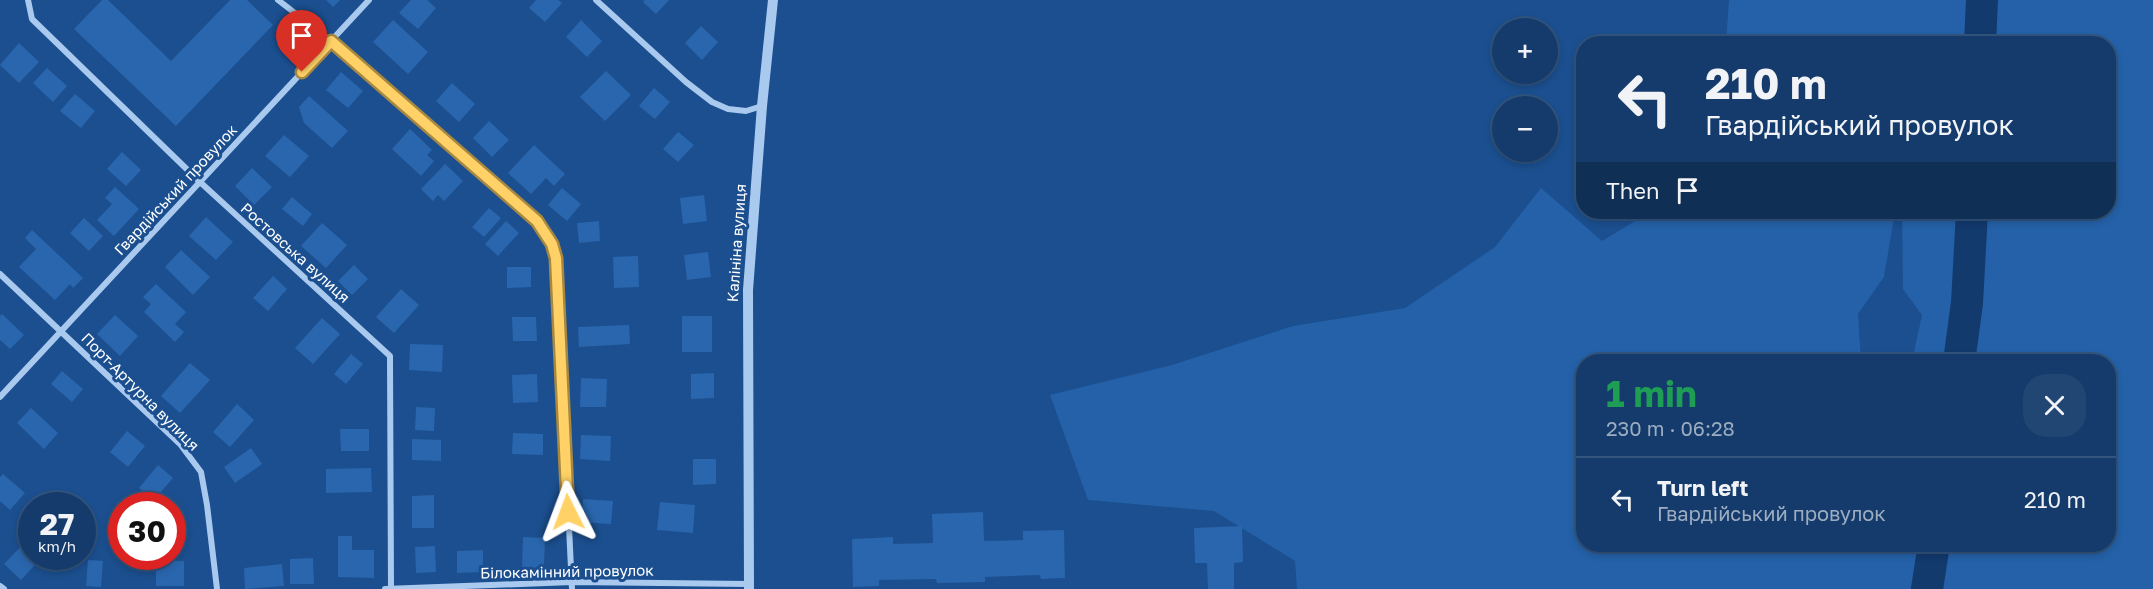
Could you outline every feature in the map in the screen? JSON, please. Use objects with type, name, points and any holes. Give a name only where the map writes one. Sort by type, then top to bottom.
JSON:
[{"type":"street","name":"Ростовська вулиця","points":[[28,0],[32,19],[200,182],[390,356],[391,589]]},
{"type":"street","points":[[278,0],[331,41],[537,221],[552,244],[556,258],[572,585]]},
{"type":"street","name":"Гвардійський провулок","points":[[0,397],[369,0]]},
{"type":"street","points":[[596,0],[686,82],[712,102],[728,109],[746,111],[762,105]]},
{"type":"street","name":"Калініна вулиця","points":[[749,586],[747,290],[773,0]]},
{"type":"street","name":"Порт-Артурна вулиця","points":[[0,274],[180,444],[201,472],[217,589]]},
{"type":"street","name":"Білокамінний провулок","points":[[385,589],[572,585],[749,586]]},
{"type":"street","points":[[0,586],[4,589]]},
{"type":"shaded area","points":[[1729,0],[2153,0],[2153,589],[1297,589],[1295,561],[1214,511],[1088,500],[1050,395],[1172,365],[1293,326],[1405,308],[1495,247],[1541,188],[1602,241],[1638,219],[1894,219],[1884,277],[1858,314],[1861,354],[1576,354],[1576,552],[2116,552],[2116,354],[1914,354],[1922,315],[1903,289],[1902,219],[2116,219],[2116,36],[1726,36]]},
{"type":"building","points":[[102,0],[108,0],[171,61],[230,0],[247,0],[273,25],[176,126],[74,29]]},
{"type":"building","points":[[326,0],[340,0],[333,7]]},
{"type":"building","points":[[411,0],[427,0],[436,8],[418,29],[399,13]]},
{"type":"building","points":[[536,0],[558,0],[562,3],[545,22],[529,8]]},
{"type":"building","points":[[645,0],[669,0],[656,14],[643,2]]},
{"type":"building","points":[[393,20],[428,52],[408,74],[373,42]]},
{"type":"building","points":[[581,20],[602,41],[587,57],[566,37]]},
{"type":"building","points":[[701,26],[718,42],[702,60],[685,43]]},
{"type":"building","points":[[19,43],[39,62],[19,83],[0,65]]},
{"type":"building","points":[[47,68],[67,86],[53,102],[33,83]]},
{"type":"building","points":[[606,71],[631,95],[605,121],[580,97]]},
{"type":"building","points":[[341,72],[363,91],[348,108],[326,90]]},
{"type":"building","points":[[452,83],[475,104],[459,122],[436,101]]},
{"type":"building","points":[[654,88],[670,102],[655,119],[639,106]]},
{"type":"building","points":[[75,94],[95,111],[81,128],[60,111]]},
{"type":"building","points":[[309,96],[348,131],[332,148],[304,123],[299,107]]},
{"type":"building","points":[[489,121],[509,140],[492,157],[473,138]]},
{"type":"building","points":[[410,129],[432,150],[427,155],[434,161],[421,176],[392,149]]},
{"type":"building","points":[[678,132],[694,145],[678,162],[663,149]]},
{"type":"building","points":[[284,135],[309,156],[290,177],[265,156]]},
{"type":"building","points":[[534,145],[565,174],[554,186],[546,178],[531,194],[508,173]]},
{"type":"building","points":[[122,152],[141,170],[126,186],[107,169]]},
{"type":"building","points":[[445,164],[463,181],[444,201],[438,195],[433,201],[421,189]]},
{"type":"building","points":[[252,168],[272,187],[254,205],[235,186]]},
{"type":"building","points":[[115,187],[139,209],[114,236],[97,220],[112,204],[105,198]]},
{"type":"building","points":[[562,188],[581,204],[567,221],[548,205]]},
{"type":"building","points":[[704,195],[707,221],[683,224],[680,198]]},
{"type":"building","points":[[292,197],[312,214],[303,226],[282,209]]},
{"type":"building","points":[[489,208],[501,218],[484,237],[472,227]]},
{"type":"building","points":[[206,217],[233,242],[216,260],[189,236]]},
{"type":"building","points":[[84,218],[103,236],[89,251],[70,233]]},
{"type":"building","points":[[506,221],[519,233],[498,256],[485,244]]},
{"type":"building","points":[[599,221],[600,241],[579,243],[577,223]]},
{"type":"building","points":[[322,223],[347,245],[326,268],[301,246]]},
{"type":"building","points":[[32,230],[83,278],[73,288],[70,284],[55,300],[19,267],[36,249],[25,238]]},
{"type":"building","points":[[181,250],[210,277],[193,295],[165,267]]},
{"type":"building","points":[[708,252],[711,277],[687,280],[684,255]]},
{"type":"building","points":[[638,256],[639,287],[614,288],[613,257]]},
{"type":"building","points":[[354,265],[368,279],[352,295],[338,281]]},
{"type":"building","points":[[507,267],[531,267],[531,287],[507,288]]},
{"type":"building","points":[[273,276],[287,289],[268,311],[253,298]]},
{"type":"building","points":[[156,284],[186,312],[175,324],[184,332],[175,342],[144,312],[151,304],[143,297]]},
{"type":"building","points":[[401,289],[419,305],[394,333],[376,317]]},
{"type":"building","points":[[2,314],[24,335],[10,349],[0,340],[0,316]]},
{"type":"building","points":[[115,315],[138,336],[120,356],[97,334]]},
{"type":"building","points":[[682,316],[712,316],[712,352],[682,352]]},
{"type":"building","points":[[512,317],[536,317],[537,341],[513,341]]},
{"type":"building","points":[[322,318],[340,334],[313,364],[295,348]]},
{"type":"building","points":[[629,325],[630,344],[579,347],[578,327]]},
{"type":"building","points":[[410,344],[443,345],[442,372],[409,370]]},
{"type":"building","points":[[351,354],[363,364],[346,384],[334,374]]},
{"type":"building","points":[[190,363],[210,380],[180,413],[161,396]]},
{"type":"building","points":[[62,371],[83,389],[72,402],[51,384]]},
{"type":"building","points":[[714,373],[714,398],[691,399],[691,374]]},
{"type":"building","points":[[537,374],[538,402],[513,403],[512,375]]},
{"type":"building","points":[[581,378],[607,379],[606,407],[580,407]]},
{"type":"building","points":[[237,404],[254,420],[230,447],[213,432]]},
{"type":"building","points":[[416,407],[435,408],[434,431],[415,430]]},
{"type":"building","points":[[31,408],[58,433],[44,449],[17,423]]},
{"type":"building","points":[[340,429],[369,429],[369,451],[341,451]]},
{"type":"building","points":[[127,431],[145,446],[128,467],[110,452]]},
{"type":"building","points":[[513,433],[543,434],[543,455],[512,454]]},
{"type":"building","points":[[581,435],[611,436],[610,461],[580,459]]},
{"type":"building","points":[[412,439],[441,440],[441,461],[412,460]]},
{"type":"building","points":[[251,448],[262,464],[235,483],[224,467]]},
{"type":"building","points":[[693,459],[716,459],[716,484],[693,485]]},
{"type":"building","points":[[158,465],[173,478],[161,492],[144,492],[139,488]]},
{"type":"building","points":[[371,468],[372,492],[326,493],[326,469]]},
{"type":"building","points":[[3,474],[24,492],[18,492],[18,501],[10,510],[0,501],[0,477]]},
{"type":"building","points":[[434,495],[434,528],[412,528],[412,496]]},
{"type":"building","points":[[583,499],[613,501],[611,524],[581,522]]},
{"type":"building","points":[[660,502],[695,505],[693,533],[657,530]]},
{"type":"building","points":[[983,512],[984,541],[1023,540],[1023,531],[1064,530],[1065,578],[1041,579],[1040,575],[985,577],[985,582],[937,583],[936,579],[879,580],[879,586],[853,587],[852,539],[893,537],[893,544],[933,543],[932,514]]},
{"type":"building","points":[[1242,526],[1243,562],[1234,563],[1234,589],[1208,589],[1207,563],[1195,563],[1194,528]]},
{"type":"building","points":[[338,536],[352,536],[352,550],[374,550],[374,578],[338,577]]},
{"type":"building","points":[[523,537],[545,538],[544,568],[522,568]]},
{"type":"building","points":[[435,546],[436,572],[416,573],[415,547]]},
{"type":"building","points":[[18,550],[18,570],[30,570],[21,580],[4,564]]},
{"type":"building","points":[[483,550],[483,572],[457,573],[457,551]]},
{"type":"building","points":[[313,558],[314,584],[290,584],[290,559]]},
{"type":"building","points":[[96,561],[103,561],[101,587],[86,586],[87,570],[96,570]]},
{"type":"building","points":[[282,564],[284,586],[245,589],[244,568]]},
{"type":"building","points":[[156,570],[184,570],[184,586],[156,586]]},
{"type":"waterway","points":[[1980,36],[1982,0]]},
{"type":"waterway","points":[[1960,354],[1967,303],[1972,219]]},
{"type":"waterway","points":[[1927,589],[1933,552]]},
{"type":"route","points":[[302,72],[331,41],[537,221],[545,232],[556,258],[568,512]]}]
